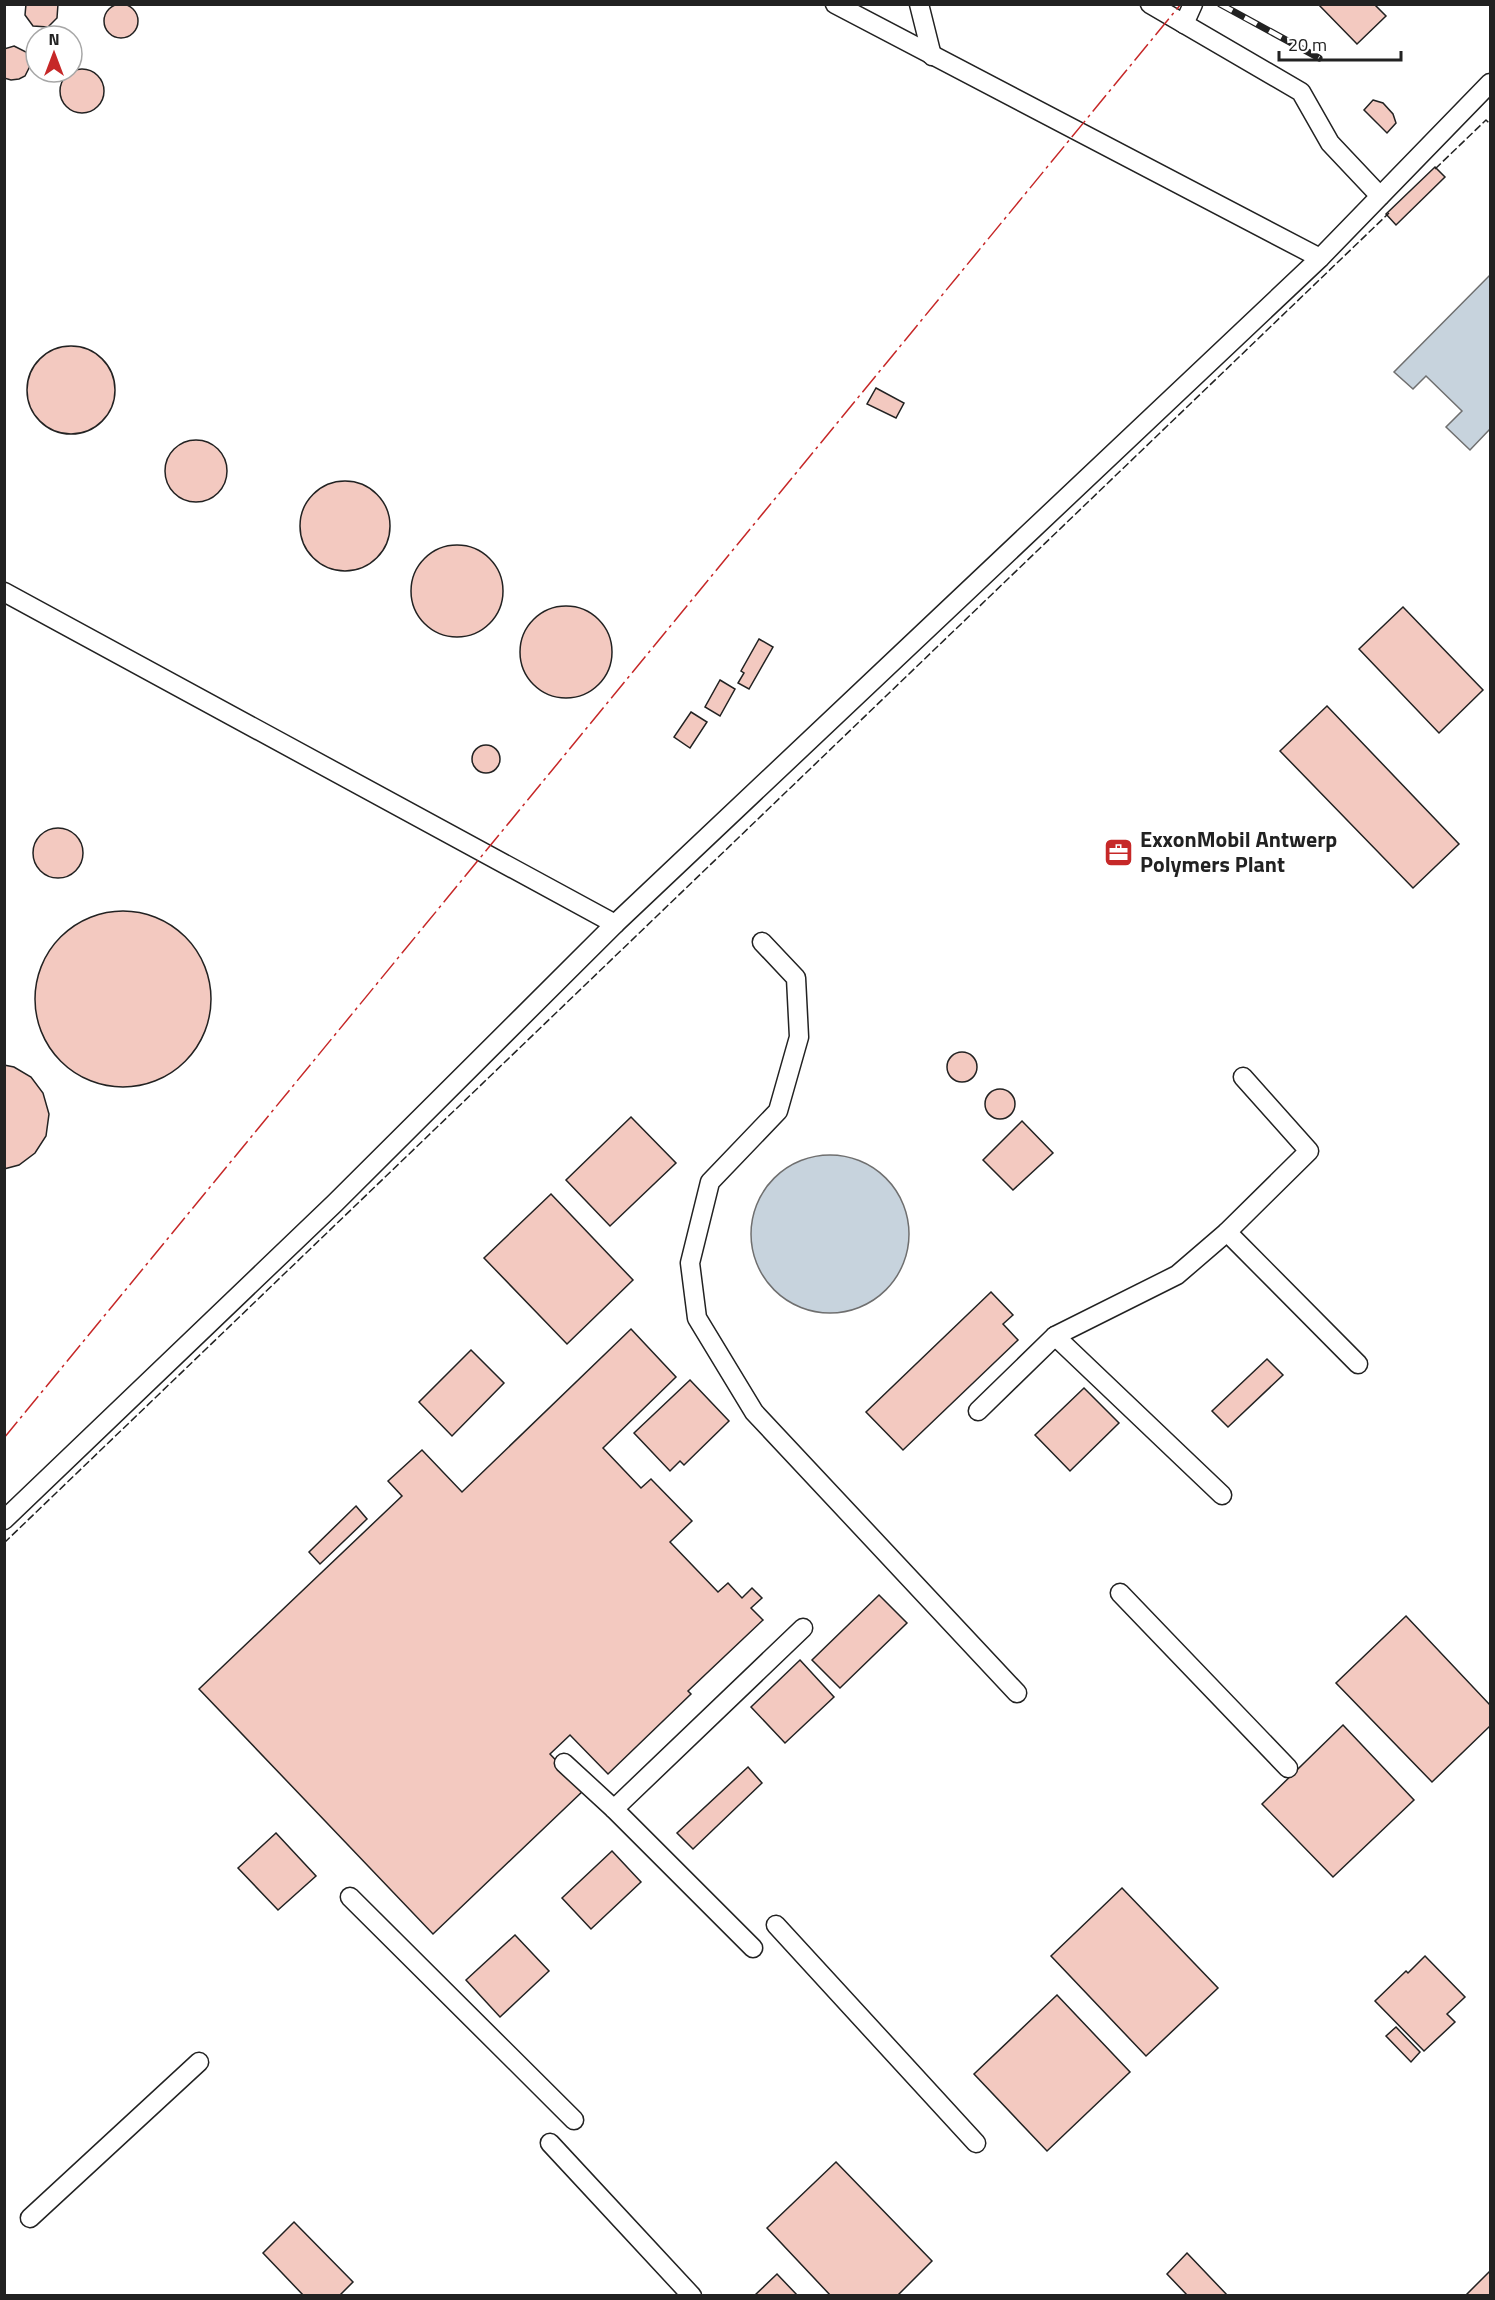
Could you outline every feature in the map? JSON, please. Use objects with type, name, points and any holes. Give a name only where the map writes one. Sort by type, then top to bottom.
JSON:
[{"type":"lane","points":[[835,4],[1320,258]]},
{"type":"lane","points":[[919,4],[932,56]]},
{"type":"lane","points":[[1150,4],[1301,92],[1330,143],[1380,196]]},
{"type":"lane","points":[[1184,24],[1193,4]]},
{"type":"lane","points":[[4,1520],[335,1203],[615,924],[1320,258],[1491,83]]},
{"type":"lane","points":[[4,592],[615,924]]},
{"type":"lane","points":[[762,942],[796,978],[799,1037],[778,1111],[710,1182],[690,1263],[697,1318],[754,1412],[1017,1693]]},
{"type":"lane","points":[[978,1411],[1055,1336],[1177,1275],[1227,1232],[1309,1150],[1243,1077]]},
{"type":"lane","points":[[1227,1232],[1358,1364]]},
{"type":"lane","points":[[1055,1336],[1222,1495]]},
{"type":"lane","points":[[1120,1593],[1288,1768]]},
{"type":"lane","points":[[615,1809],[803,1628]]},
{"type":"lane","points":[[564,1763],[615,1809],[753,1948]]},
{"type":"lane","points":[[350,1897],[574,2120]]},
{"type":"lane","points":[[776,1925],[976,2143]]},
{"type":"lane","points":[[30,2218],[199,2062]]},
{"type":"lane","points":[[550,2143],[692,2295]]},
{"type":"shaded area","points":[[1490,275],[1490,429],[1470,450],[1446,427],[1462,411],[1426,376],[1413,389],[1394,372]]},
{"type":"shaded area","points":[[830,1155],[860,1161],[886,1178],[903,1204],[909,1234],[903,1264],[886,1290],[860,1307],[830,1313],[800,1307],[774,1290],[757,1264],[751,1234],[757,1204],[774,1178],[800,1161]]},
{"type":"building","points":[[26,4],[58,4],[57,18],[51,24],[32,24],[25,15]]},
{"type":"building","points":[[121,4],[133,9],[138,21],[133,33],[121,38],[109,33],[104,21],[109,9]]},
{"type":"building","points":[[1318,4],[1374,4],[1386,16],[1357,44]]},
{"type":"building","points":[[14,46],[24,51],[24,76],[11,80],[4,78],[4,49]]},
{"type":"building","points":[[84,69],[91,70],[103,82],[103,100],[91,112],[73,112],[61,100],[61,84],[84,84]]},
{"type":"building","points":[[1373,100],[1383,103],[1393,114],[1396,123],[1387,133],[1364,110]]},
{"type":"building","points":[[1435,167],[1445,177],[1396,225],[1386,214]]},
{"type":"building","points":[[71,346],[96,353],[108,365],[115,390],[108,415],[96,427],[71,434],[46,427],[34,415],[27,390],[34,365],[46,353]]},
{"type":"building","points":[[876,388],[904,403],[896,418],[867,404]]},
{"type":"building","points":[[196,440],[208,442],[218,449],[225,459],[227,471],[225,483],[218,493],[208,500],[196,502],[184,500],[174,493],[167,483],[165,471],[167,459],[174,449],[184,442]]},
{"type":"building","points":[[345,481],[362,485],[377,494],[386,509],[390,526],[386,543],[377,558],[362,567],[345,571],[328,567],[313,558],[304,543],[300,526],[304,509],[313,494],[328,485]]},
{"type":"building","points":[[457,545],[475,548],[490,558],[500,573],[503,591],[500,609],[490,624],[475,634],[457,637],[439,634],[424,624],[414,609],[411,591],[414,573],[424,558],[439,548]]},
{"type":"building","points":[[566,606],[584,609],[599,619],[609,634],[612,652],[609,670],[599,685],[584,695],[566,698],[548,695],[533,685],[523,670],[520,652],[523,634],[533,619],[548,609]]},
{"type":"building","points":[[1403,607],[1483,690],[1439,733],[1359,649]]},
{"type":"building","points":[[759,639],[773,647],[749,689],[738,683],[744,673],[741,671]]},
{"type":"building","points":[[720,680],[735,689],[720,716],[705,707]]},
{"type":"building","points":[[1327,706],[1459,844],[1413,888],[1280,751]]},
{"type":"building","points":[[691,712],[707,722],[690,748],[674,737]]},
{"type":"building","points":[[486,745],[496,749],[500,759],[496,769],[486,773],[476,769],[472,759],[476,749]]},
{"type":"building","points":[[58,828],[76,835],[83,853],[76,871],[58,878],[40,871],[33,853],[40,835]]},
{"type":"building","points":[[123,911],[157,918],[172,926],[185,937],[196,950],[204,965],[211,999],[204,1033],[196,1048],[185,1061],[172,1072],[157,1080],[123,1087],[89,1080],[74,1072],[61,1061],[50,1048],[42,1033],[35,999],[42,965],[50,950],[61,937],[74,926],[89,918]]},
{"type":"building","points":[[962,1052],[973,1056],[977,1067],[973,1078],[962,1082],[951,1078],[947,1067],[951,1056]]},
{"type":"building","points":[[4,1065],[14,1067],[31,1077],[43,1093],[49,1114],[46,1136],[35,1153],[19,1165],[4,1169]]},
{"type":"building","points":[[1000,1089],[1011,1093],[1015,1104],[1011,1115],[1000,1119],[989,1115],[985,1104],[989,1093]]},
{"type":"building","points":[[631,1117],[676,1163],[610,1226],[566,1180]]},
{"type":"building","points":[[1022,1121],[1053,1153],[1013,1190],[983,1160]]},
{"type":"building","points":[[551,1194],[633,1280],[567,1344],[484,1258]]},
{"type":"building","points":[[991,1292],[1013,1315],[1003,1324],[1018,1340],[903,1450],[866,1412]]},
{"type":"building","points":[[631,1329],[676,1377],[603,1448],[641,1488],[651,1479],[692,1521],[670,1542],[718,1592],[728,1583],[742,1598],[752,1588],[762,1598],[751,1608],[763,1620],[688,1691],[691,1694],[608,1774],[570,1735],[550,1754],[584,1790],[433,1934],[199,1689],[402,1496],[388,1481],[422,1450],[462,1492]]},
{"type":"building","points":[[471,1350],[504,1383],[452,1436],[419,1402]]},
{"type":"building","points":[[1267,1359],[1283,1375],[1228,1427],[1212,1411]]},
{"type":"building","points":[[690,1380],[729,1421],[684,1465],[680,1461],[670,1471],[634,1433]]},
{"type":"building","points":[[1084,1388],[1119,1423],[1070,1471],[1035,1435]]},
{"type":"building","points":[[356,1506],[367,1519],[320,1564],[309,1552]]},
{"type":"building","points":[[879,1595],[907,1623],[840,1688],[812,1660]]},
{"type":"building","points":[[1406,1616],[1490,1705],[1490,1726],[1432,1782],[1336,1683]]},
{"type":"building","points":[[800,1660],[834,1697],[785,1743],[751,1707]]},
{"type":"building","points":[[1343,1725],[1414,1800],[1333,1877],[1262,1804]]},
{"type":"building","points":[[748,1767],[762,1783],[693,1849],[677,1833]]},
{"type":"building","points":[[276,1833],[316,1876],[278,1910],[238,1868]]},
{"type":"building","points":[[612,1851],[641,1882],[591,1929],[562,1898]]},
{"type":"building","points":[[1122,1888],[1218,1988],[1146,2056],[1051,1956]]},
{"type":"building","points":[[515,1935],[549,1971],[500,2017],[466,1980]]},
{"type":"building","points":[[1425,1956],[1465,1997],[1447,2014],[1455,2022],[1424,2051],[1375,2001]]},
{"type":"building","points":[[1057,1995],[1130,2072],[1047,2151],[974,2074]]},
{"type":"building","points":[[1396,2027],[1420,2052],[1411,2062],[1386,2036]]},
{"type":"building","points":[[836,2162],[932,2261],[897,2296],[831,2296],[767,2228]]},
{"type":"building","points":[[294,2222],[353,2282],[339,2296],[304,2296],[263,2253]]},
{"type":"building","points":[[1187,2253],[1228,2296],[1188,2296],[1167,2274]]},
{"type":"building","points":[[1490,2271],[1490,2296],[1465,2296]]},
{"type":"building","points":[[777,2274],[798,2296],[754,2296]]},
{"type":"railway","points":[[1220,4],[1319,58]]},
{"type":"fence","points":[[1435,169],[1486,120],[1490,124]]},
{"type":"fence","points":[[4,1543],[1389,213]]},
{"type":"power","points":[[4,1438],[1181,4]]},
{"type":"place","name":"ExxonMobil Antwerp Polymers Plant","points":[[1119,852]]}]
